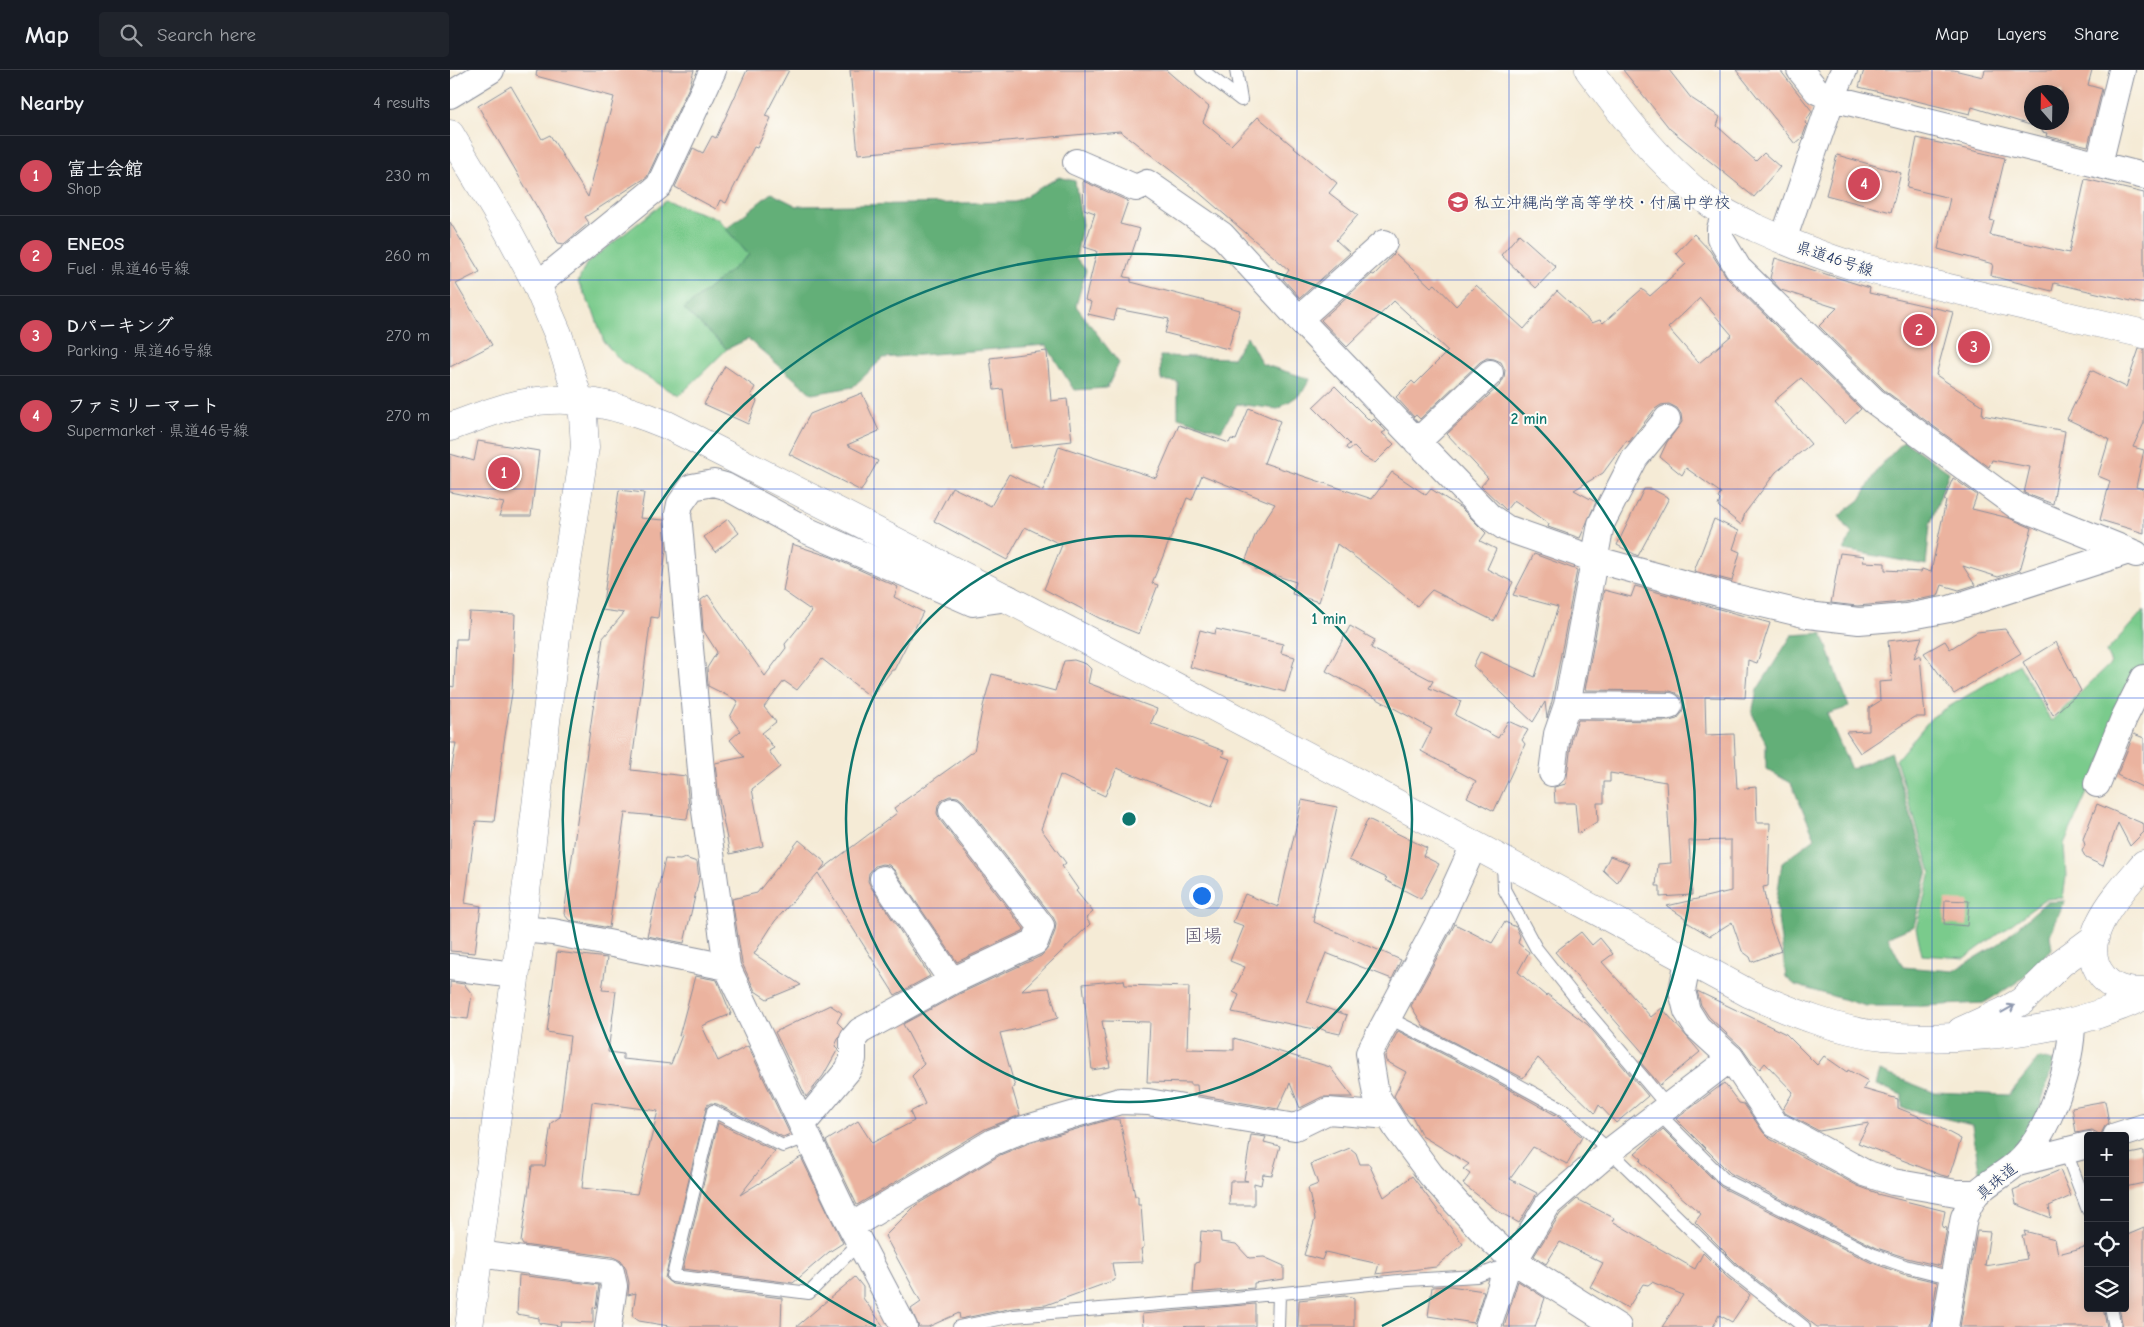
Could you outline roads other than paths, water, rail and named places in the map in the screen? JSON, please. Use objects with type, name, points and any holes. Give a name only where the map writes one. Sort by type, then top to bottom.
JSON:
[{"type":"street","points":[[450,95],[491,70]]},
{"type":"street","points":[[537,285],[659,186],[712,70]]},
{"type":"street","name":"県道46号線","points":[[1589,70],[1644,140],[1706,200],[1725,213],[1816,254],[1851,265],[2144,334]]},
{"type":"street","points":[[1800,70],[1817,91],[1832,98],[2144,176]]},
{"type":"street","points":[[1783,240],[1832,98],[1844,70]]},
{"type":"street","points":[[2099,164],[2122,70]]},
{"type":"street","points":[[450,134],[507,229],[537,285],[561,341],[579,400],[583,416],[585,447],[557,628],[521,929],[469,1327]]},
{"type":"street","points":[[1076,162],[1136,188],[1147,183],[1222,235],[1417,442],[1490,517],[1506,528],[1594,559],[1733,597],[1808,615],[1859,621],[1906,617],[1949,609],[2137,554]]},
{"type":"street","points":[[1725,213],[1720,238],[1738,268],[1874,401],[2017,506],[2137,554]]},
{"type":"street","points":[[1299,318],[1384,243]]},
{"type":"street","points":[[1417,442],[1490,373]]},
{"type":"street","points":[[450,426],[521,404],[579,400],[631,411],[667,425],[1008,598],[1503,860],[1750,994],[1780,1007],[1834,1025],[1882,1036],[1948,1037],[2027,1032],[2072,1033],[2144,996]]},
{"type":"street","points":[[1552,774],[1557,734],[1567,705],[1601,524],[1635,458],[1667,419]]},
{"type":"street","points":[[904,1327],[805,1131],[727,966],[704,804],[678,514],[680,504],[692,487],[703,484],[725,486],[808,531],[973,603],[1008,598]]},
{"type":"street","points":[[2098,784],[2124,718],[2144,678]]},
{"type":"street","points":[[1567,705],[1669,706]]},
{"type":"street","points":[[805,1131],[848,1070],[853,1058],[853,1039],[860,1031],[952,981],[1035,942],[1041,926],[952,811]]},
{"type":"street","points":[[1474,845],[1439,922],[1369,1053],[1376,1095],[1431,1176],[1485,1234],[1514,1261],[1618,1327]]},
{"type":"street","points":[[2144,864],[2105,911],[2093,948],[2099,972],[2111,985],[2123,991],[2144,992]]},
{"type":"street","points":[[883,879],[952,981]]},
{"type":"street","points":[[521,929],[553,932],[727,966]]},
{"type":"street","points":[[1948,1037],[2003,1012],[2022,1001],[2061,963],[2095,938]]},
{"type":"street","points":[[1688,960],[1682,991],[1687,1011],[1697,1026],[1731,1058],[1776,1124],[1865,1173],[1893,1182],[1956,1193],[1977,1193]]},
{"type":"street","points":[[450,967],[515,975]]},
{"type":"street","points":[[2072,1033],[2089,1000],[2099,972]]},
{"type":"street","name":"真珠道","points":[[1945,1327],[1964,1217],[1977,1193],[2018,1163],[2030,1150],[2058,1094],[2072,1033]]},
{"type":"street","points":[[1488,1327],[1505,1273],[1548,1204],[1610,1151],[1731,1058]]},
{"type":"street","points":[[856,1234],[993,1142],[1024,1129],[1120,1100],[1148,1102],[1295,1127],[1328,1111],[1389,1116]]},
{"type":"street","points":[[2127,1132],[2144,1126]]},
{"type":"street","points":[[2018,1163],[2077,1148]]},
{"type":"street","points":[[479,1254],[611,1272],[614,1286],[608,1327]]},
{"type":"lane","points":[[1202,70],[1241,100],[1236,70]]},
{"type":"lane","points":[[1503,860],[1504,889],[1536,948],[1664,1110],[1725,1180],[1874,1255],[1904,1266],[1953,1278]]},
{"type":"lane","points":[[1387,1017],[1484,1066],[1564,1110],[1610,1151],[1733,1270],[1804,1327]]},
{"type":"lane","points":[[805,1131],[783,1146],[713,1111],[673,1276],[809,1293],[856,1234]]},
{"type":"lane","points":[[2077,1148],[2084,1187]]},
{"type":"lane","points":[[959,1327],[1014,1316],[1279,1294],[1408,1280],[1477,1276],[1514,1261]]},
{"type":"lane","points":[[1278,1327],[1279,1294]]},
{"type":"lane","points":[[2112,1312],[2115,1327]]},
{"type":"place","name":"ファミリーマート","points":[[1864,184]]},
{"type":"place","name":"私立沖縄尚学高等学校・付属中学校","points":[[1458,202]]},
{"type":"place","name":"ENEOS","points":[[1919,330]]},
{"type":"place","name":"Dパーキング","points":[[1974,347]]},
{"type":"place","name":"富士会館","points":[[504,473]]},
{"type":"district","name":"国場","points":[[1203,935]]}]
